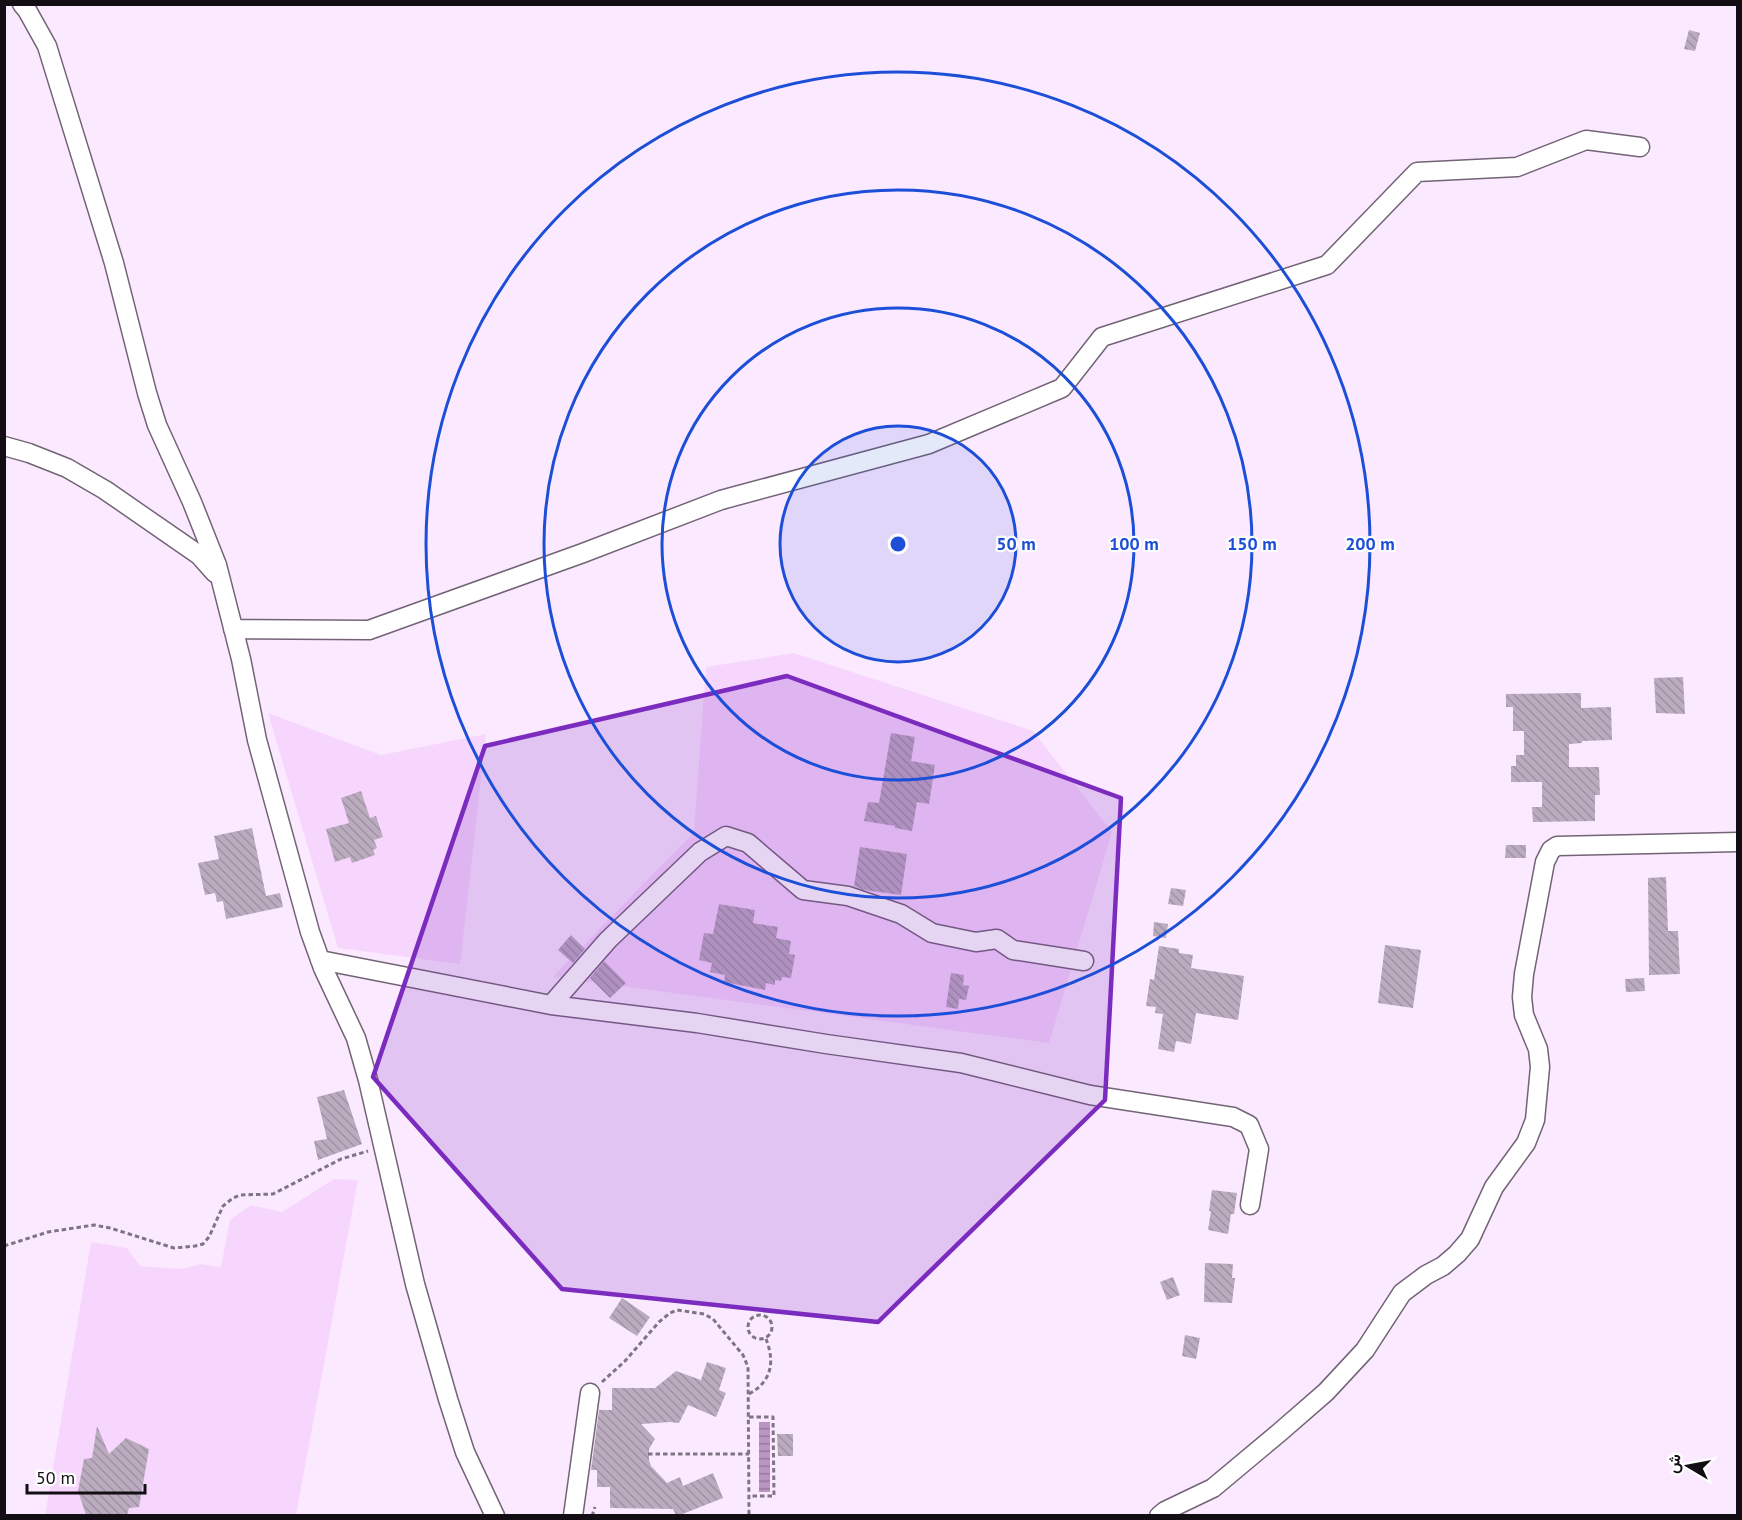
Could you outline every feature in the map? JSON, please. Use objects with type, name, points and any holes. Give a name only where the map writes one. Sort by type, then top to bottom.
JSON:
[{"type":"street","points":[[22,4],[47,46],[114,263],[157,425],[192,502],[217,565],[257,740],[310,932],[320,960],[356,1038],[368,1080],[415,1284],[448,1399],[465,1452],[495,1515]]},
{"type":"street","points":[[233,629],[369,630],[583,553],[721,500],[929,444],[1062,388],[1102,337],[1327,265],[1417,172],[1517,167],[1586,140],[1640,147]]},
{"type":"street","points":[[4,446],[66,468],[105,490],[199,555],[212,568],[224,591]]},
{"type":"street","points":[[551,1005],[608,940],[700,852],[726,836],[748,843],[803,890],[848,896],[901,914],[932,933],[976,942],[997,939],[1013,950],[1084,961]]},
{"type":"street","points":[[1159,1515],[1213,1488],[1326,1392],[1365,1350],[1402,1293],[1426,1275],[1443,1266],[1470,1239],[1494,1187],[1526,1143],[1535,1120],[1540,1067],[1538,1050],[1524,1015],[1522,997],[1538,895],[1545,862],[1551,850],[1557,846],[1737,842]]},
{"type":"street","points":[[320,960],[551,1005],[697,1023],[962,1063],[1090,1095],[1233,1117],[1249,1125],[1259,1149],[1250,1205]]},
{"type":"street","points":[[573,1515],[590,1393]]},
{"type":"path","points":[[4,1246],[48,1232],[93,1225],[174,1248],[203,1244],[209,1237],[223,1206],[233,1198],[240,1195],[273,1194],[341,1159],[384,1147]]},
{"type":"path","points":[[590,1393],[625,1361],[659,1323],[674,1311],[682,1310],[707,1315],[713,1319],[743,1355],[748,1367],[749,1515]]},
{"type":"path","points":[[764,1315],[772,1323],[772,1332],[766,1339],[757,1339],[749,1331],[749,1322],[755,1316],[764,1315]]},
{"type":"path","points":[[749,1394],[762,1385],[769,1372],[771,1357],[766,1339]]},
{"type":"path","points":[[749,1417],[773,1417],[774,1496],[749,1496]]},
{"type":"path","points":[[648,1454],[749,1454]]},
{"type":"path","points":[[592,1515],[595,1507]]},
{"type":"highlighted area","points":[[787,676],[1121,798],[1105,1100],[878,1322],[562,1289],[373,1077],[485,746]]},
{"type":"shaded area","points":[[794,653],[1033,731],[1112,832],[1049,1043],[553,977],[694,832],[706,667]]},
{"type":"shaded area","points":[[268,713],[381,755],[486,734],[460,964],[338,948]]},
{"type":"shaded area","points":[[334,1179],[358,1180],[296,1515],[45,1516],[91,1242],[127,1248],[140,1266],[181,1269],[201,1264],[221,1267],[230,1220],[251,1205],[282,1212]]},
{"type":"shaded area","points":[[759,1422],[770,1422],[770,1492],[759,1492]]},
{"type":"building","points":[[1689,30],[1700,33],[1695,51],[1684,49]]},
{"type":"building","points":[[1683,677],[1685,714],[1656,713],[1654,678]]},
{"type":"building","points":[[1581,693],[1581,708],[1611,707],[1612,740],[1569,744],[1569,767],[1599,767],[1600,795],[1595,795],[1595,821],[1533,822],[1532,807],[1542,807],[1542,782],[1511,782],[1511,766],[1516,766],[1516,755],[1524,755],[1524,731],[1513,731],[1513,707],[1506,707],[1506,694]]},
{"type":"building","points":[[891,733],[915,737],[911,761],[935,765],[929,804],[917,802],[912,831],[864,821],[868,802],[879,803]]},
{"type":"building","points":[[361,791],[370,818],[376,816],[383,837],[374,840],[377,848],[373,850],[375,855],[352,863],[350,857],[335,862],[326,829],[349,823],[341,798]]},
{"type":"building","points":[[252,828],[266,896],[280,893],[283,907],[226,919],[223,901],[217,902],[215,893],[205,895],[198,863],[219,859],[214,836]]},
{"type":"building","points":[[1506,845],[1526,845],[1526,858],[1505,858]]},
{"type":"building","points":[[860,847],[907,854],[901,895],[864,890],[854,886]]},
{"type":"building","points":[[1666,877],[1668,931],[1678,931],[1680,974],[1649,975],[1648,878]]},
{"type":"building","points":[[1171,888],[1186,890],[1183,906],[1168,904]]},
{"type":"building","points":[[719,904],[755,910],[753,923],[778,927],[776,938],[791,941],[789,954],[795,955],[791,978],[782,977],[781,981],[775,980],[775,985],[766,983],[765,990],[724,982],[725,975],[710,972],[712,963],[699,960],[704,933],[713,934]]},
{"type":"building","points":[[1154,922],[1168,924],[1166,938],[1153,936]]},
{"type":"building","points":[[571,935],[585,949],[573,963],[558,950]]},
{"type":"building","points":[[1385,945],[1421,950],[1413,1008],[1378,1003]]},
{"type":"building","points":[[1159,946],[1179,949],[1179,953],[1193,955],[1191,968],[1244,976],[1238,1020],[1196,1013],[1191,1044],[1176,1041],[1174,1052],[1158,1049],[1163,1014],[1155,1013],[1156,1007],[1146,1006],[1150,979],[1154,980]]},
{"type":"building","points":[[604,961],[626,983],[610,998],[590,978]]},
{"type":"building","points":[[951,973],[964,975],[963,985],[969,986],[966,1000],[959,999],[958,1009],[946,1007]]},
{"type":"building","points":[[1644,978],[1645,991],[1626,992],[1625,979]]},
{"type":"building","points":[[344,1090],[362,1144],[318,1160],[314,1141],[327,1139],[317,1097]]},
{"type":"building","points":[[1212,1190],[1237,1193],[1228,1234],[1208,1230]]},
{"type":"building","points":[[1205,1263],[1233,1264],[1232,1278],[1235,1278],[1232,1303],[1204,1302]]},
{"type":"building","points":[[1173,1277],[1180,1295],[1167,1300],[1160,1282]]},
{"type":"building","points":[[622,1298],[650,1317],[637,1336],[609,1318]]},
{"type":"building","points":[[1185,1335],[1200,1338],[1196,1359],[1182,1356]]},
{"type":"building","points":[[707,1362],[726,1368],[719,1390],[726,1393],[716,1417],[688,1405],[679,1423],[641,1424],[655,1439],[649,1449],[651,1466],[667,1483],[680,1477],[683,1486],[713,1473],[723,1498],[680,1515],[676,1515],[673,1509],[610,1508],[610,1487],[597,1487],[597,1470],[591,1470],[599,1410],[612,1410],[612,1388],[655,1388],[676,1371],[701,1380]]},
{"type":"building","points":[[97,1426],[109,1454],[126,1438],[149,1449],[139,1507],[129,1508],[127,1515],[86,1515],[78,1491],[84,1459],[92,1458]]},
{"type":"building","points":[[777,1434],[793,1434],[793,1456],[778,1456]]}]
